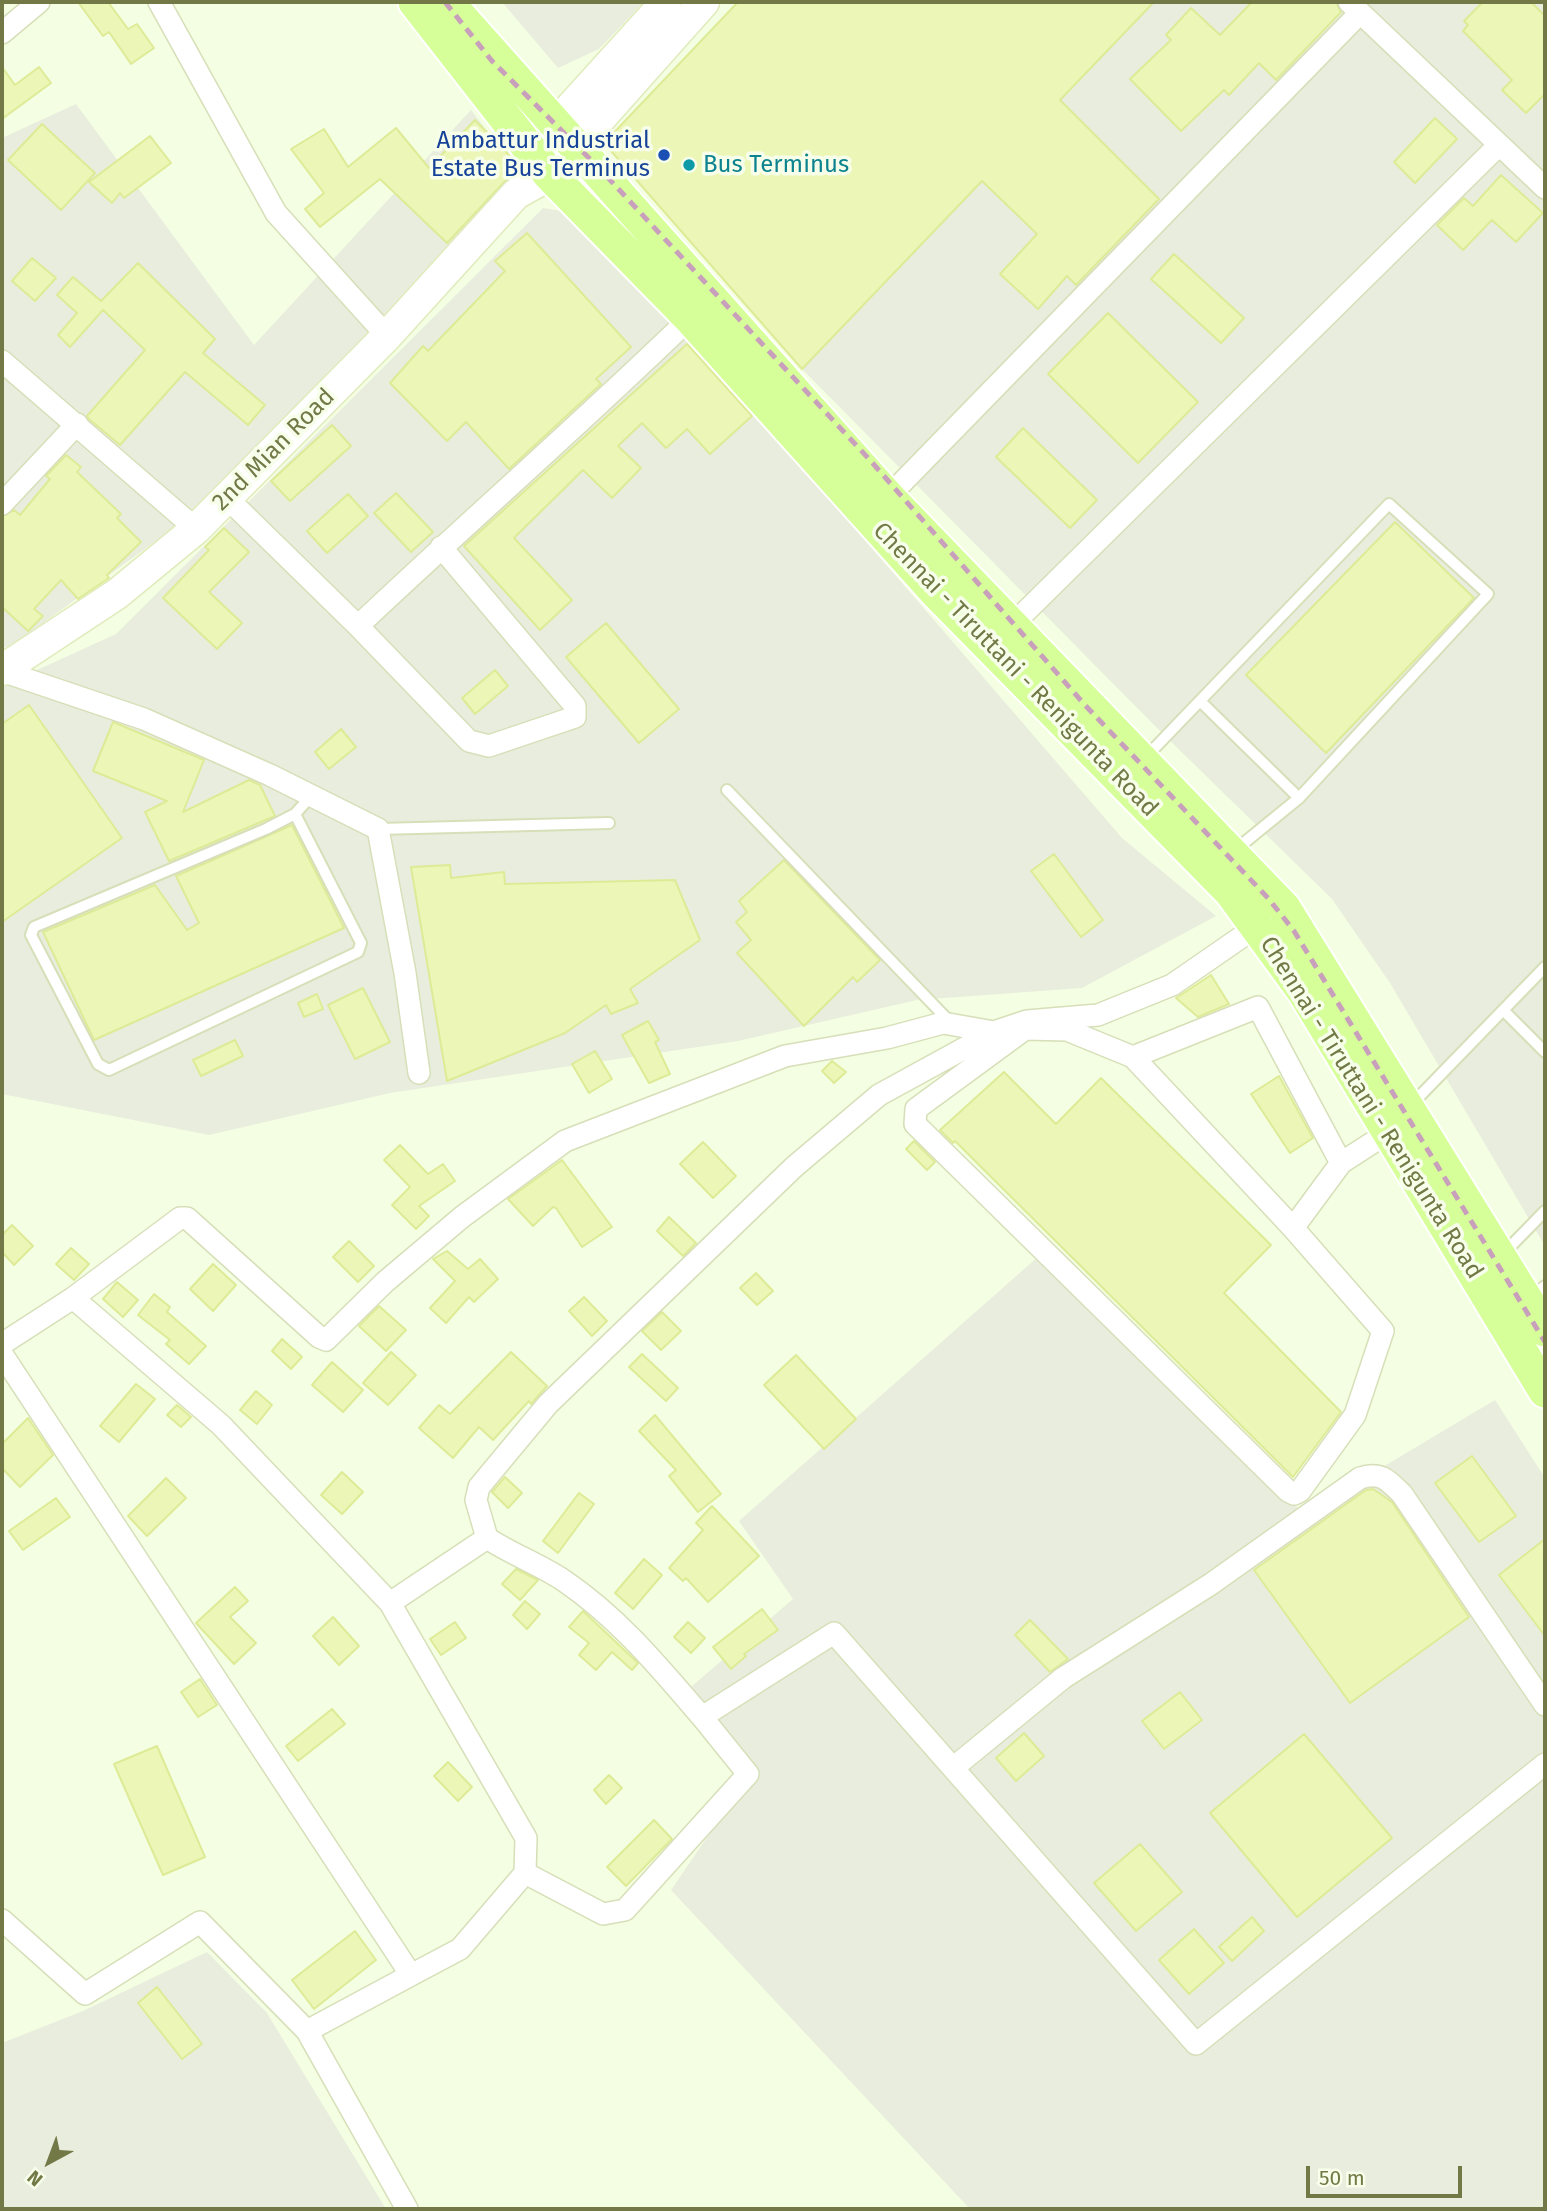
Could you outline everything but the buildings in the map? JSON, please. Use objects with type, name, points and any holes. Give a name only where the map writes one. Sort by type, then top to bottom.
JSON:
[{"type":"main road","name":"Chennai - Tiruttani - Renigunta Road","points":[[415,2],[540,163],[691,318],[936,592],[1105,743],[1143,760],[1231,853],[1399,1119],[1500,1257],[1536,1293],[1545,1330]]},
{"type":"main road","name":"Chennai - Tiruttani - Renigunta Road","points":[[447,2],[565,137],[833,431],[888,497],[1012,625],[1105,743],[1231,892],[1271,917]]},
{"type":"main road","points":[[565,137],[666,2]]},
{"type":"main road","points":[[540,163],[704,2]]},
{"type":"main road","name":"2nd Mian Road","points":[[2,670],[117,594],[196,529],[387,336],[516,194],[540,163]]},
{"type":"main road","name":"Chennai - Tiruttani - Renigunta Road","points":[[1399,1119],[1545,1391]]},
{"type":"street","points":[[2,33],[39,2]]},
{"type":"street","points":[[159,2],[276,213],[387,336]]},
{"type":"street","points":[[888,497],[1354,7],[1545,188]]},
{"type":"street","points":[[1012,625],[1499,145]]},
{"type":"street","points":[[358,626],[441,547],[591,415],[691,318]]},
{"type":"street","points":[[2,361],[196,529]]},
{"type":"street","points":[[2,504],[77,424]]},
{"type":"street","points":[[226,497],[358,626],[469,741],[489,746],[575,717],[575,706],[441,547]]},
{"type":"street","points":[[2,670],[144,719],[378,829],[405,973],[419,1073]]},
{"type":"street","points":[[525,1873],[603,1914],[625,1910],[748,1774],[633,1636],[562,1579],[511,1554],[487,1538],[476,1500],[479,1487],[548,1404],[794,1167],[879,1095],[993,1032],[1027,1021],[1098,1015],[1172,985],[1271,917]]},
{"type":"street","points":[[1133,1057],[1258,1007],[1341,1163]]},
{"type":"street","points":[[2,1344],[73,1298],[180,1217],[187,1218],[318,1337],[326,1340],[385,1282],[462,1217],[565,1141],[785,1056],[887,1038],[943,1023],[993,1032]]},
{"type":"street","points":[[1025,1029],[1067,1030],[1133,1057],[1293,1228],[1382,1331],[1355,1415],[1300,1491],[1294,1494],[915,1124],[916,1109],[1025,1029]]},
{"type":"street","points":[[1293,1228],[1341,1163],[1399,1119]]},
{"type":"street","points":[[73,1298],[220,1425],[390,1604],[526,1838],[525,1873],[460,1949],[307,2031]]},
{"type":"street","points":[[5,1367],[411,1975]]},
{"type":"street","points":[[953,1769],[1063,1678],[1211,1584],[1360,1478],[1374,1473],[1387,1478],[1402,1494],[1545,1705]]},
{"type":"street","points":[[390,1604],[487,1538]]},
{"type":"street","points":[[702,1717],[834,1633],[1196,2044],[1545,1764]]},
{"type":"street","points":[[2,1920],[85,1994],[200,1922],[307,2031],[407,2209]]},
{"type":"lane","points":[[1143,760],[1390,504],[1488,594],[1299,798],[1231,853]]},
{"type":"lane","points":[[1200,701],[1299,798]]},
{"type":"lane","points":[[727,790],[952,1024]]},
{"type":"lane","points":[[295,814],[361,943],[358,952],[109,1070],[98,1064],[31,935],[34,927],[295,814],[311,796]]},
{"type":"lane","points":[[378,829],[609,823]]},
{"type":"lane","points":[[1399,1119],[1545,967]]},
{"type":"lane","points":[[1503,1010],[1545,1052]]},
{"type":"lane","points":[[1500,1257],[1545,1212]]},
{"type":"shaded area","points":[[502,2],[644,2],[599,49],[558,68]]},
{"type":"shaded area","points":[[1154,2],[1545,2],[1545,1246],[1390,983],[1332,899],[1155,726],[802,369]]},
{"type":"shaded area","points":[[76,104],[254,345],[471,110],[508,159],[498,207],[197,511],[13,645],[2,648],[2,138]]},
{"type":"shaded area","points":[[543,208],[574,213],[833,503],[1122,838],[1216,916],[1082,988],[917,1000],[738,1041],[390,1093],[209,1135],[2,1094],[2,686],[116,634]]},
{"type":"shaded area","points":[[1040,1255],[1304,1514],[1495,1400],[1545,1478],[1545,2209],[970,2209],[671,1890],[753,1770],[691,1687],[793,1599],[739,1521]]},
{"type":"shaded area","points":[[207,1952],[267,2013],[386,2209],[2,2209],[2,2043],[83,2011]]},
{"type":"railway","points":[[445,2],[492,61],[598,167],[869,459],[1084,704],[1268,898],[1294,931],[1545,1342]]},
{"type":"place","name":"Ambattur Industrial Estate Bus Terminus","points":[[664,155]]},
{"type":"place","name":"Bus Terminus","points":[[689,165]]}]
